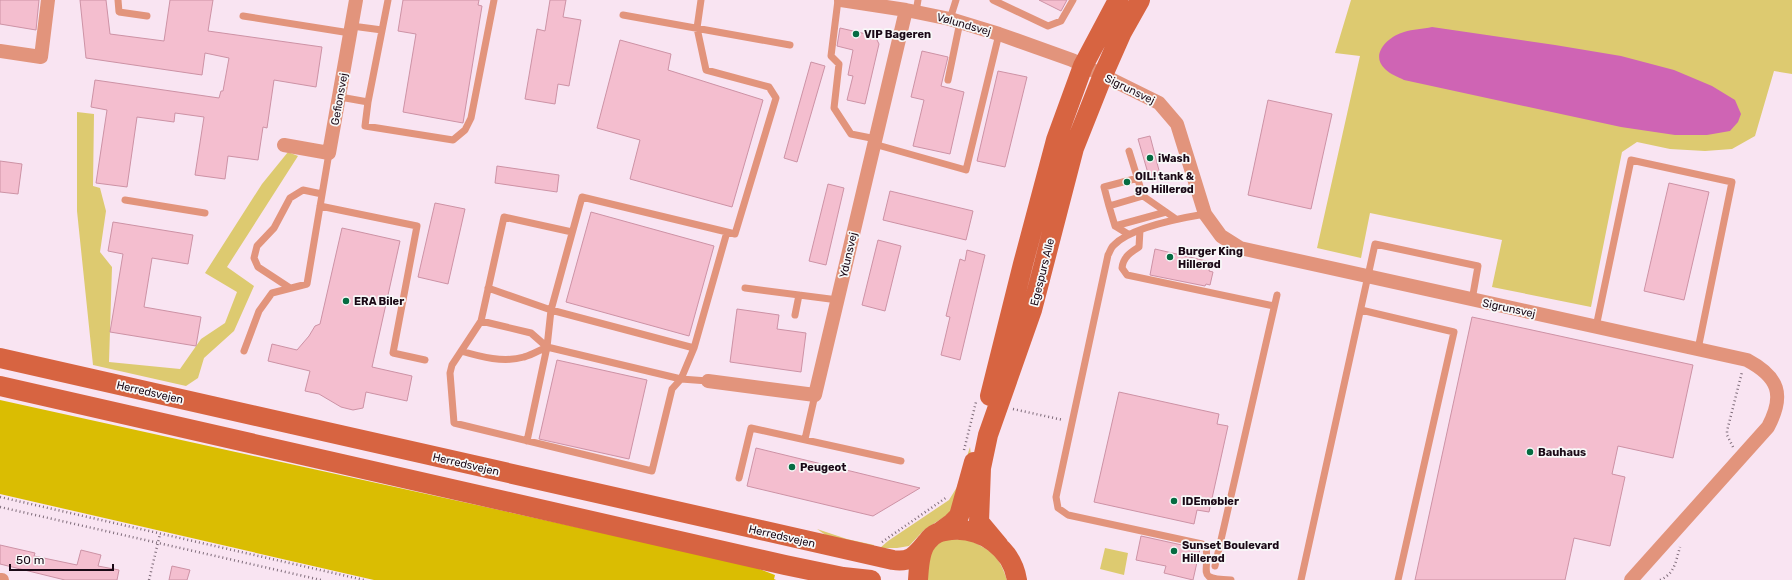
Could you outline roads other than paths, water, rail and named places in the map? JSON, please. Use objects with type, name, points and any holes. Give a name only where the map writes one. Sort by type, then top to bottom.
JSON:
[{"type":"street","points":[[0,51],[41,58],[48,0]]},
{"type":"street","name":"Gefionsvej","points":[[329,153],[356,0]]},
{"type":"street","name":"Vølundsvej","points":[[841,0],[913,7],[1000,34],[1072,60],[1083,66]]},
{"type":"street","name":"Egespurs Alle","points":[[933,537],[952,524],[959,516],[978,446],[1022,264],[1052,155],[1083,66],[1118,0]]},
{"type":"street","name":"Egespurs Alle","points":[[1017,580],[1016,572],[999,546],[979,522],[981,468],[988,435],[1032,310],[1074,148],[1122,32],[1140,0]]},
{"type":"street","name":"Ydunsvej","points":[[815,395],[875,142],[913,7]]},
{"type":"street","name":"Sigrunsvej","points":[[1083,66],[1159,103],[1169,113],[1177,124],[1205,214],[1221,236],[1240,248],[1698,349],[1745,360],[1763,368],[1772,378],[1778,394],[1777,411],[1768,427],[1631,580]]},
{"type":"street","points":[[284,145],[329,153]]},
{"type":"street","name":"Herredsvejen","points":[[0,358],[899,561],[910,559],[915,556],[933,537]]},
{"type":"street","points":[[708,381],[815,395]]},
{"type":"street","points":[[0,386],[785,565],[843,577],[871,580]]},
{"type":"street","points":[[918,580],[920,560],[933,537],[958,529],[972,531],[985,536],[999,546]]},
{"type":"lane","points":[[118,0],[119,12],[148,16]]},
{"type":"lane","points":[[388,0],[368,102],[365,126],[453,140],[465,130],[471,118],[494,0]]},
{"type":"lane","points":[[526,440],[547,347],[551,310],[582,197],[735,234],[776,98],[769,88],[706,70],[697,28],[701,0]]},
{"type":"lane","points":[[838,0],[831,56],[839,64],[834,108],[851,134],[966,170],[1000,34]]},
{"type":"lane","points":[[948,80],[956,0]]},
{"type":"lane","points":[[993,0],[1048,26],[1061,21],[1073,0]]},
{"type":"lane","points":[[623,15],[790,45]]},
{"type":"lane","points":[[243,16],[351,29],[382,30]]},
{"type":"lane","points":[[340,97],[368,102]]},
{"type":"lane","points":[[1129,151],[1143,196],[1176,219]]},
{"type":"lane","points":[[244,351],[259,311],[272,293],[307,284],[329,153]]},
{"type":"lane","points":[[1596,327],[1631,160],[1732,182],[1698,349]]},
{"type":"lane","points":[[1128,234],[1115,226],[1104,187],[1138,178]]},
{"type":"lane","points":[[290,288],[258,267],[254,258],[257,246],[274,228],[290,198],[303,190],[322,194]]},
{"type":"lane","points":[[1109,206],[1143,196]]},
{"type":"lane","points":[[125,200],[205,213]]},
{"type":"lane","points":[[320,206],[417,226],[393,353],[425,360]]},
{"type":"lane","points":[[1115,226],[1166,212]]},
{"type":"lane","points":[[1205,214],[1176,219],[1128,234],[1114,245],[1108,255],[1056,497],[1058,508],[1068,515],[1202,544],[1206,548],[1205,572],[1208,577],[1217,580],[1231,580]]},
{"type":"lane","points":[[572,232],[504,217],[481,321],[452,364],[450,373],[454,423],[652,471],[672,389],[681,379],[694,348],[726,232]]},
{"type":"lane","points":[[1140,230],[1139,247],[1128,254],[1122,263],[1124,273],[1127,275],[1274,306]]},
{"type":"lane","points":[[1301,580],[1375,244],[1478,266],[1472,300]]},
{"type":"lane","points":[[488,288],[551,310],[694,348]]},
{"type":"lane","points":[[745,288],[838,300]]},
{"type":"lane","points":[[796,315],[798,295]]},
{"type":"lane","points":[[1215,566],[1277,295]]},
{"type":"lane","points":[[1360,310],[1454,332],[1398,580]]},
{"type":"lane","points":[[481,321],[531,333],[547,347],[681,379],[708,381]]},
{"type":"lane","points":[[461,351],[480,357],[505,359],[524,357],[547,347]]},
{"type":"lane","points":[[805,439],[815,395]]},
{"type":"lane","points":[[739,478],[751,428],[901,461]]},
{"type":"place","name":"VIP Bageren","points":[[856,34]]},
{"type":"place","name":"iWash","points":[[1150,158]]},
{"type":"place","name":"OIL! tank & go Hillerød","points":[[1127,182]]},
{"type":"place","name":"Burger King Hillerød","points":[[1170,257]]},
{"type":"place","name":"ERA Biler","points":[[346,301]]},
{"type":"place","name":"Bauhaus","points":[[1530,452]]},
{"type":"place","name":"Peugeot","points":[[792,467]]},
{"type":"place","name":"IDEmøbler","points":[[1174,501]]},
{"type":"place","name":"Sunset Boulevard Hillerød","points":[[1174,551]]}]
